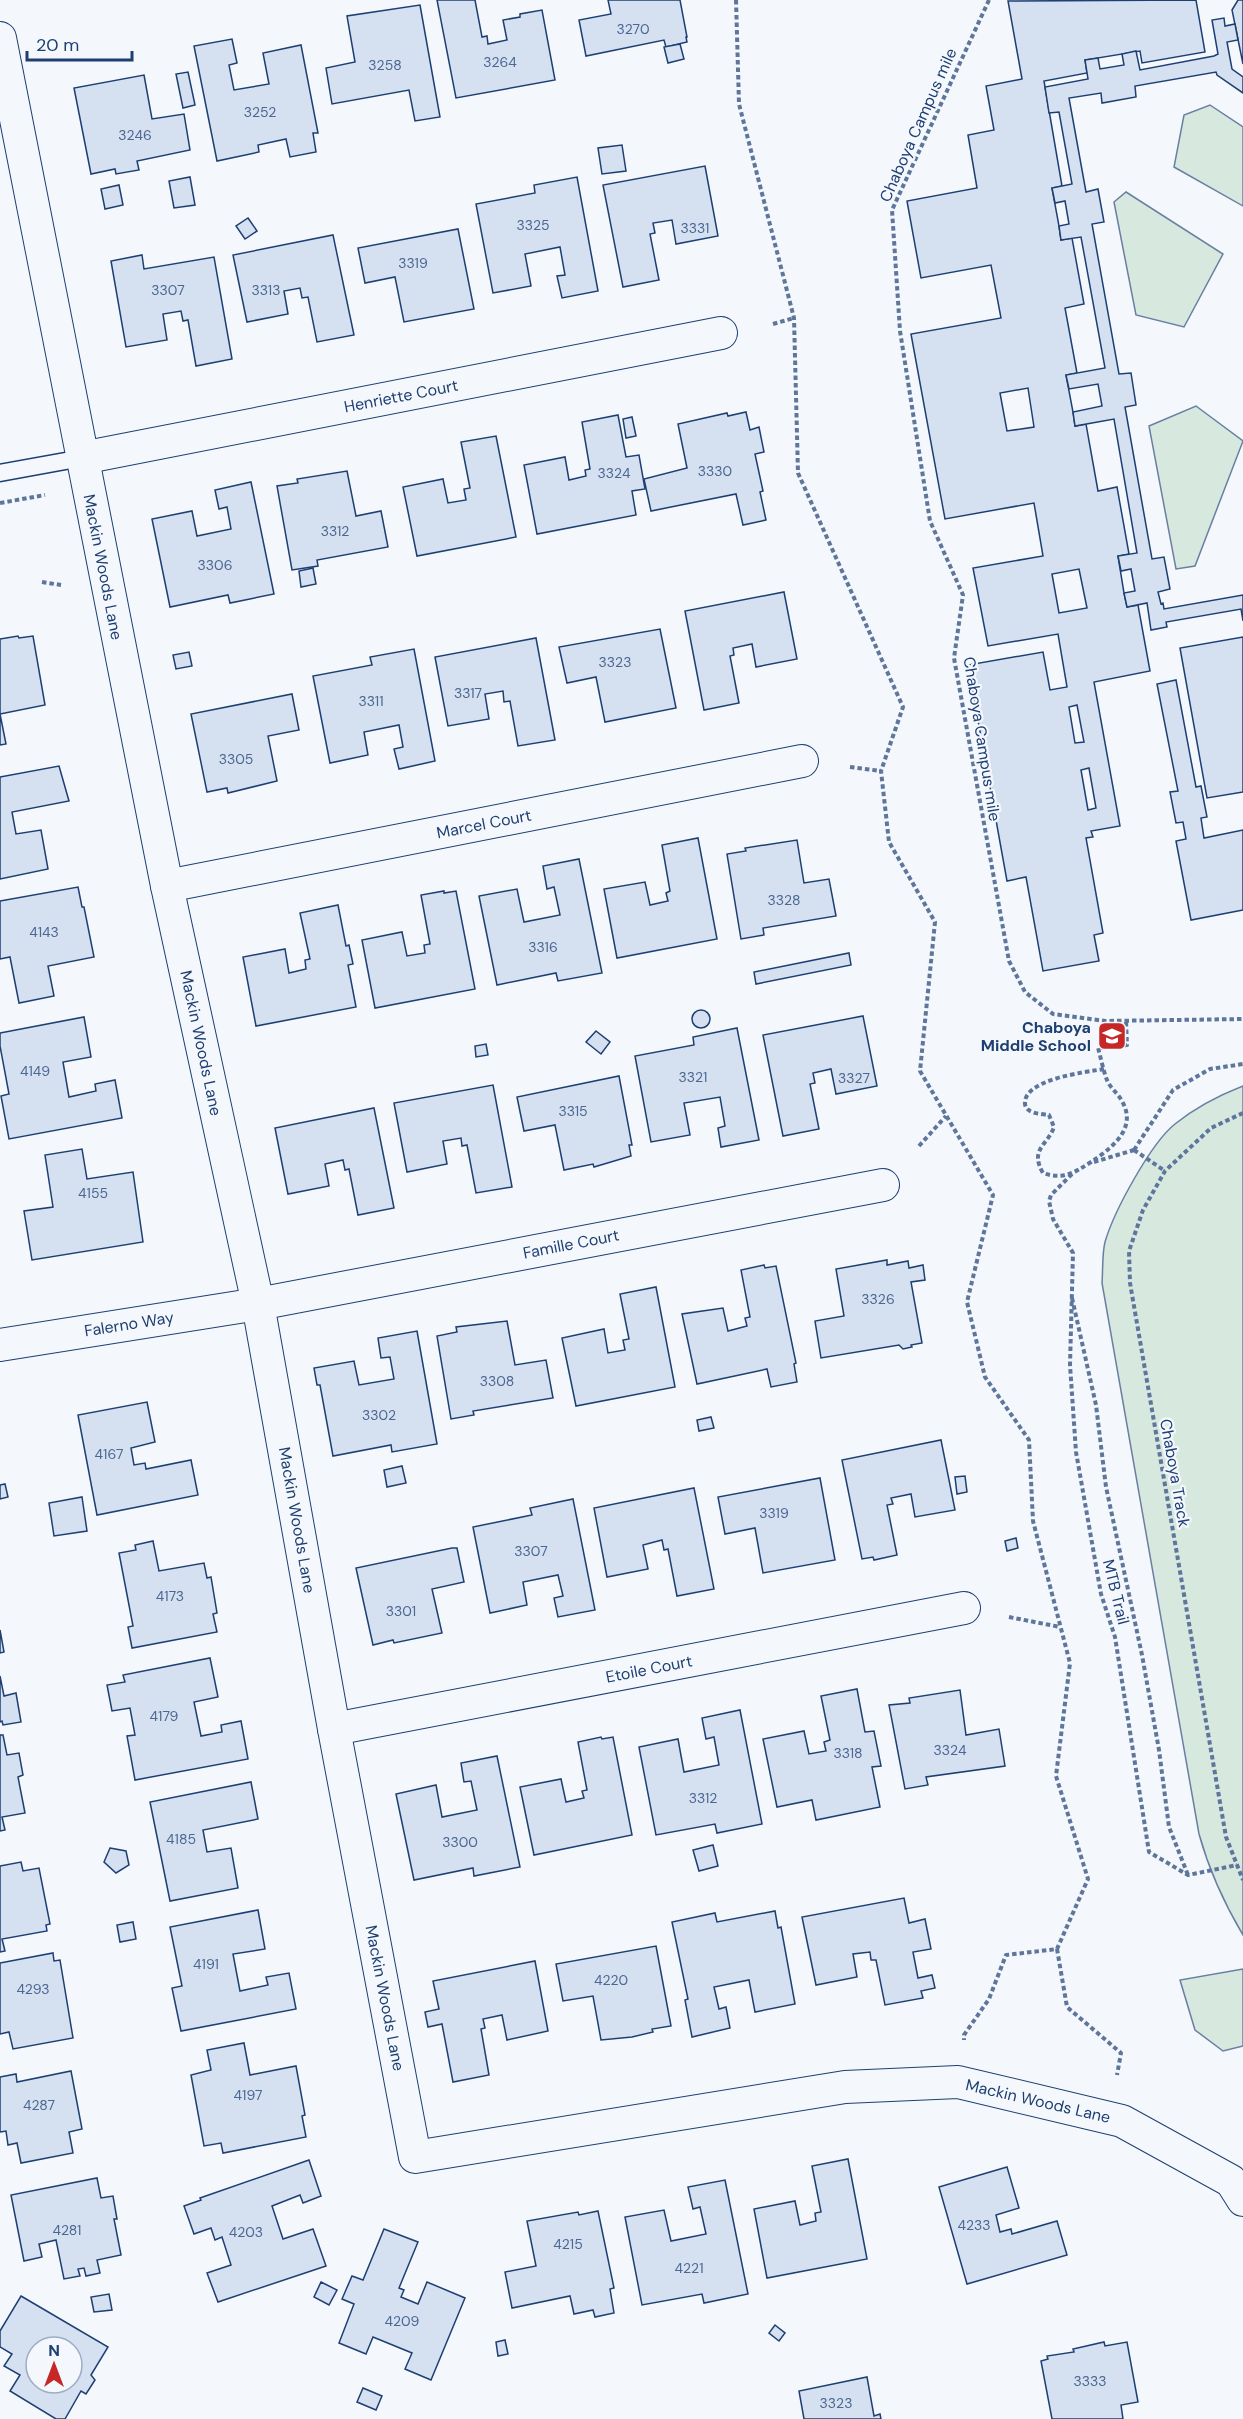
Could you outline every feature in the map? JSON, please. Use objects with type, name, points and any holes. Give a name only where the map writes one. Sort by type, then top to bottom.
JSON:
[{"type":"street","name":"Mackin Woods Lane","points":[[0,38],[7,108],[81,458],[167,886],[258,1304],[334,1729],[416,2157],[845,2087],[958,2082],[1122,2121],[1239,2184]]},
{"type":"street","name":"Henriette Court","points":[[81,458],[722,333]]},
{"type":"street","name":"Marcel Court","points":[[167,886],[802,761]]},
{"type":"street","name":"Famille Court","points":[[258,1304],[883,1185]]},
{"type":"street","name":"Falerno Way","points":[[0,1345],[258,1304]]},
{"type":"street","name":"Etoile Court","points":[[334,1729],[964,1608]]},
{"type":"lane","points":[[0,473],[81,458]]},
{"type":"path","points":[[736,0],[739,104],[794,318],[798,473],[903,707],[881,771],[889,842],[935,922],[920,1071],[993,1195],[967,1302],[985,1377],[1029,1440],[1033,1521],[1070,1663],[1056,1776],[1088,1879],[1057,1949],[1068,2007],[1121,2053],[1117,2075]]},
{"type":"path","name":"Chaboya Campus mile","points":[[989,0],[892,210],[900,331],[930,521],[963,595],[954,658],[1009,962],[1025,992],[1053,1014],[1105,1022],[1243,1019]]},
{"type":"path","points":[[773,324],[794,318]]},
{"type":"path","points":[[0,503],[45,495]]},
{"type":"path","points":[[42,582],[61,585]]},
{"type":"path","points":[[850,767],[881,771]]},
{"type":"path","points":[[1104,1069],[1052,1080],[1034,1087],[1027,1094],[1026,1108],[1032,1112],[1049,1115],[1054,1127],[1039,1150],[1038,1164],[1043,1173],[1052,1176],[1072,1174],[1113,1148],[1121,1138],[1125,1125],[1124,1104],[1107,1082],[1104,1069],[1098,1048],[1127,1045],[1126,1022]]},
{"type":"path","points":[[1089,1163],[1134,1150],[1173,1090],[1210,1069],[1243,1064]]},
{"type":"path","name":"Chaboya Track","points":[[1243,1113],[1211,1128],[1165,1171],[1143,1210],[1129,1251],[1130,1283],[1226,1837],[1243,1880]]},
{"type":"path","points":[[919,1146],[946,1116]]},
{"type":"path","points":[[1134,1150],[1165,1171]]},
{"type":"path","name":"MTB Trail","points":[[1072,1174],[1051,1195],[1049,1201],[1053,1219],[1073,1253],[1070,1365],[1076,1452],[1101,1594],[1114,1637],[1149,1852],[1188,1875]]},
{"type":"path","name":"MTB Trail","points":[[1071,1292],[1096,1405],[1106,1487],[1144,1665],[1159,1750],[1168,1827],[1188,1875]]},
{"type":"path","points":[[1009,1617],[1060,1627]]},
{"type":"path","points":[[1188,1875],[1237,1865]]},
{"type":"path","points":[[964,2040],[964,2035],[989,1999],[1006,1955],[1057,1949]]},
{"type":"shaded area","points":[[1210,105],[1243,127],[1243,206],[1174,167],[1184,115]]},
{"type":"shaded area","points":[[1126,192],[1223,254],[1184,327],[1136,315],[1114,202]]},
{"type":"shaded area","points":[[1196,406],[1243,441],[1195,566],[1176,569],[1149,426]]},
{"type":"shaded area","points":[[1243,1086],[1243,1935],[1218,1886],[1199,1834],[1102,1283],[1104,1247],[1110,1229],[1134,1178],[1155,1146],[1165,1133],[1191,1113]]},
{"type":"shaded area","points":[[1243,1969],[1243,2046],[1223,2051],[1195,2030],[1180,1980]]},
{"type":"building","points":[[437,0],[475,0],[482,37],[487,36],[488,44],[507,40],[503,20],[542,10],[555,80],[456,98]]},
{"type":"building","points":[[608,0],[680,0],[687,42],[666,47],[664,40],[586,56],[579,20],[611,14]]},
{"type":"building","points":[[1196,0],[1205,52],[1142,63],[1140,51],[1085,60],[1087,73],[1044,81],[1062,186],[1052,188],[1061,240],[1072,238],[1084,304],[1065,308],[1077,373],[1066,375],[1075,426],[1086,424],[1098,491],[1117,487],[1129,554],[1118,556],[1124,593],[1127,607],[1138,605],[1150,671],[1094,682],[1120,826],[1091,831],[1093,837],[1086,838],[1103,933],[1094,935],[1099,961],[1043,971],[1026,877],[1007,881],[968,665],[1043,652],[1050,690],[1067,687],[1058,634],[988,646],[973,568],[1043,556],[1034,503],[945,519],[911,334],[1001,318],[991,265],[921,278],[907,201],[977,188],[968,135],[994,130],[986,86],[1022,79],[1008,1]],"holes":[[[1028,388],[1034,427],[1007,431],[1000,393]],[[1079,569],[1087,608],[1059,613],[1052,574]],[[1077,705],[1084,742],[1075,743],[1069,707]],[[1089,768],[1096,808],[1088,810],[1081,770]]]},
{"type":"building","points":[[1238,0],[1243,0],[1243,64],[1232,10]]},
{"type":"building","points":[[420,5],[440,117],[415,121],[409,90],[332,104],[326,68],[355,62],[347,16]]},
{"type":"building","points":[[1224,18],[1225,26],[1235,24],[1238,40],[1227,42],[1232,69],[1243,77],[1243,93],[1216,72],[1135,86],[1136,97],[1102,103],[1101,93],[1069,98],[1086,192],[1098,189],[1104,222],[1092,224],[1119,374],[1131,373],[1136,405],[1125,407],[1152,559],[1164,557],[1170,589],[1158,592],[1161,604],[1163,603],[1164,609],[1243,595],[1243,621],[1241,609],[1166,622],[1167,627],[1151,630],[1147,603],[1127,607],[1124,593],[1135,591],[1131,569],[1121,571],[1118,556],[1137,553],[1114,419],[1075,426],[1073,412],[1102,406],[1098,384],[1069,389],[1066,375],[1105,368],[1081,237],[1061,240],[1059,226],[1069,224],[1065,201],[1055,203],[1052,188],[1072,184],[1059,112],[1049,113],[1045,87],[1088,79],[1085,60],[1098,58],[1100,69],[1124,65],[1122,54],[1136,51],[1140,70],[1214,56],[1218,54],[1212,20]]},
{"type":"building","points":[[232,39],[237,63],[229,65],[234,90],[269,84],[263,53],[301,45],[318,133],[313,133],[316,152],[290,157],[286,139],[258,145],[259,152],[217,161],[194,46]]},
{"type":"building","points":[[680,44],[684,59],[668,63],[664,47]]},
{"type":"building","points":[[188,72],[195,105],[183,108],[176,74]]},
{"type":"building","points":[[144,75],[152,119],[184,114],[190,150],[137,161],[139,170],[116,174],[115,169],[91,174],[74,88]]},
{"type":"building","points":[[622,145],[626,171],[602,174],[598,148]]},
{"type":"building","points":[[705,166],[718,236],[676,244],[672,220],[653,223],[655,233],[650,234],[659,280],[623,287],[603,185]]},
{"type":"building","points":[[190,177],[195,205],[174,208],[169,181]]},
{"type":"building","points":[[577,177],[598,291],[562,298],[557,276],[565,275],[560,247],[525,254],[531,286],[493,293],[476,204],[535,193],[534,185]]},
{"type":"building","points":[[119,185],[123,205],[105,209],[101,189]]},
{"type":"building","points":[[248,218],[257,231],[245,239],[236,226]]},
{"type":"building","points":[[458,229],[474,309],[404,322],[395,277],[365,283],[358,248]]},
{"type":"building","points":[[333,235],[354,335],[317,342],[308,297],[302,298],[300,288],[284,291],[288,314],[247,322],[233,255]]},
{"type":"building","points":[[142,255],[144,269],[214,257],[232,359],[196,366],[188,320],[183,321],[181,311],[163,314],[167,340],[126,347],[111,261]]},
{"type":"building","points":[[746,412],[750,430],[759,427],[764,452],[755,454],[763,491],[760,492],[766,520],[743,525],[736,494],[651,511],[644,479],[687,468],[678,424],[727,413],[728,416]]},
{"type":"building","points":[[618,415],[626,457],[639,455],[645,489],[632,491],[636,515],[537,534],[524,465],[565,457],[569,480],[586,476],[585,470],[590,469],[582,422]]},
{"type":"building","points":[[632,417],[636,436],[626,438],[623,419]]},
{"type":"building","points":[[496,436],[516,537],[417,556],[403,487],[443,479],[448,503],[466,500],[464,489],[470,488],[461,442]]},
{"type":"building","points":[[347,471],[356,516],[381,511],[388,547],[317,560],[318,566],[292,570],[277,486],[298,483],[297,479]]},
{"type":"building","points":[[251,482],[274,594],[230,603],[228,595],[170,607],[152,519],[192,511],[197,536],[231,529],[227,507],[219,509],[215,490]]},
{"type":"building","points":[[313,568],[316,584],[301,587],[299,571]]},
{"type":"building","points":[[784,592],[797,659],[756,667],[752,644],[733,648],[734,655],[730,656],[739,703],[704,710],[685,611]]},
{"type":"building","points":[[660,629],[676,708],[605,722],[596,677],[567,683],[559,647]]},
{"type":"building","points":[[33,636],[45,705],[0,714],[0,639]]},
{"type":"building","points":[[1243,637],[1243,792],[1207,798],[1180,648]]},
{"type":"building","points":[[536,638],[555,740],[518,746],[510,701],[504,702],[503,691],[485,694],[489,719],[448,726],[435,657]]},
{"type":"building","points":[[414,649],[435,761],[399,769],[394,749],[403,747],[399,725],[364,732],[368,755],[330,763],[313,676],[372,665],[370,657]]},
{"type":"building","points":[[189,652],[192,666],[176,669],[173,655]]},
{"type":"building","points":[[1176,680],[1196,787],[1201,786],[1207,817],[1201,818],[1204,838],[1243,830],[1243,910],[1191,920],[1176,841],[1186,839],[1183,822],[1176,823],[1170,792],[1178,791],[1157,684]]},
{"type":"building","points":[[292,694],[299,730],[268,736],[277,781],[228,793],[227,788],[207,792],[191,714]]},
{"type":"building","points":[[0,714],[6,744],[0,745]]},
{"type":"building","points":[[59,766],[69,801],[12,812],[16,834],[41,830],[48,869],[0,879],[0,777]]},
{"type":"building","points":[[698,838],[717,939],[617,958],[604,889],[645,882],[650,905],[668,901],[666,893],[670,891],[662,845]]},
{"type":"building","points":[[797,840],[804,883],[829,879],[836,916],[763,928],[764,935],[741,939],[727,854],[746,851],[745,848]]},
{"type":"building","points":[[579,859],[602,973],[558,981],[556,973],[497,985],[479,896],[517,889],[524,922],[560,915],[554,887],[547,889],[543,866]]},
{"type":"building","points":[[78,887],[94,957],[48,966],[54,996],[19,1003],[10,957],[0,959],[0,901]]},
{"type":"building","points":[[444,891],[444,893],[456,891],[475,989],[375,1008],[362,940],[402,932],[407,956],[425,953],[424,945],[430,944],[421,895]]},
{"type":"building","points":[[338,905],[346,946],[349,945],[353,964],[348,965],[356,1007],[256,1026],[243,957],[285,949],[289,973],[306,969],[305,960],[310,959],[300,913]]},
{"type":"building","points":[[849,953],[851,965],[756,984],[754,972]]},
{"type":"building","points":[[701,1010],[707,1013],[710,1019],[707,1025],[701,1028],[695,1025],[692,1019],[695,1013]]},
{"type":"building","points":[[863,1016],[877,1086],[836,1094],[831,1069],[813,1073],[815,1083],[810,1084],[819,1129],[783,1136],[763,1035]]},
{"type":"building","points":[[84,1017],[91,1057],[63,1062],[69,1097],[96,1091],[95,1084],[115,1080],[122,1118],[9,1139],[1,1096],[9,1094],[0,1046],[0,1033]]},
{"type":"building","points":[[737,1028],[759,1140],[721,1147],[718,1128],[725,1126],[720,1097],[684,1103],[690,1135],[651,1142],[635,1056],[694,1045],[693,1037]]},
{"type":"building","points":[[596,1031],[610,1042],[601,1054],[586,1042]]},
{"type":"building","points":[[486,1044],[488,1055],[476,1057],[475,1046]]},
{"type":"building","points":[[619,1076],[632,1145],[629,1145],[631,1156],[594,1167],[593,1164],[564,1170],[555,1125],[524,1131],[517,1097]]},
{"type":"building","points":[[493,1085],[512,1187],[476,1193],[467,1145],[462,1146],[461,1138],[443,1141],[447,1164],[407,1172],[394,1103]]},
{"type":"building","points":[[374,1108],[394,1208],[358,1215],[349,1169],[345,1170],[343,1160],[325,1164],[329,1186],[288,1194],[275,1128]]},
{"type":"building","points":[[82,1149],[87,1179],[133,1172],[143,1242],[32,1260],[24,1211],[53,1207],[45,1155]]},
{"type":"building","points":[[887,1260],[887,1265],[908,1261],[909,1268],[923,1265],[925,1280],[911,1282],[922,1343],[903,1349],[899,1345],[821,1358],[815,1321],[844,1316],[836,1269]]},
{"type":"building","points":[[764,1265],[765,1268],[776,1266],[796,1363],[794,1364],[797,1382],[771,1387],[767,1369],[697,1384],[682,1314],[723,1308],[728,1331],[747,1326],[745,1318],[750,1317],[741,1270]]},
{"type":"building","points":[[656,1287],[675,1387],[576,1406],[562,1338],[604,1329],[608,1353],[625,1350],[623,1340],[629,1339],[620,1294]]},
{"type":"building","points":[[507,1321],[515,1365],[546,1360],[553,1398],[473,1411],[474,1415],[451,1419],[437,1336],[457,1332],[456,1327]]},
{"type":"building","points":[[417,1331],[437,1444],[392,1452],[391,1445],[333,1456],[320,1385],[317,1385],[314,1368],[354,1361],[359,1385],[394,1379],[390,1357],[381,1358],[378,1338]]},
{"type":"building","points":[[147,1402],[155,1442],[131,1448],[134,1465],[145,1463],[146,1469],[191,1460],[198,1495],[97,1515],[78,1415]]},
{"type":"building","points":[[711,1417],[714,1428],[699,1431],[697,1420]]},
{"type":"building","points":[[941,1440],[955,1510],[915,1517],[911,1494],[891,1498],[893,1504],[887,1505],[897,1555],[874,1560],[873,1557],[862,1559],[842,1460]]},
{"type":"building","points":[[402,1466],[406,1483],[387,1487],[384,1470]]},
{"type":"building","points":[[965,1476],[967,1492],[957,1494],[955,1477]]},
{"type":"building","points":[[820,1478],[835,1560],[763,1573],[755,1528],[725,1534],[718,1497]]},
{"type":"building","points":[[5,1484],[8,1497],[0,1499],[0,1485]]},
{"type":"building","points":[[694,1488],[714,1589],[677,1596],[668,1549],[664,1550],[662,1540],[643,1545],[648,1569],[607,1577],[594,1508]]},
{"type":"building","points":[[82,1497],[87,1531],[54,1536],[49,1503]]},
{"type":"building","points":[[573,1499],[595,1610],[558,1617],[554,1598],[563,1596],[558,1575],[523,1582],[527,1605],[490,1613],[473,1527],[532,1515],[530,1508]]},
{"type":"building","points":[[1016,1538],[1018,1548],[1007,1551],[1005,1541]]},
{"type":"building","points":[[153,1541],[159,1571],[204,1563],[207,1578],[211,1577],[217,1613],[213,1614],[217,1632],[132,1648],[128,1627],[133,1626],[119,1553],[136,1550],[135,1545]]},
{"type":"building","points":[[457,1548],[464,1582],[432,1589],[442,1633],[373,1645],[356,1568]]},
{"type":"building","points":[[0,1630],[4,1652],[0,1653]]},
{"type":"building","points":[[210,1658],[218,1697],[194,1702],[201,1736],[222,1732],[221,1725],[241,1721],[248,1759],[135,1780],[127,1736],[135,1735],[130,1708],[112,1711],[107,1685],[125,1682],[123,1675]]},
{"type":"building","points":[[0,1676],[4,1696],[16,1693],[21,1722],[3,1725],[2,1721],[0,1722]]},
{"type":"building","points":[[857,1689],[865,1732],[874,1731],[881,1766],[872,1767],[880,1807],[816,1820],[812,1800],[777,1807],[763,1739],[804,1731],[809,1754],[826,1751],[824,1742],[830,1740],[821,1696]]},
{"type":"building","points":[[960,1690],[966,1735],[999,1729],[1005,1766],[926,1777],[928,1785],[905,1789],[889,1705],[910,1703],[909,1698]]},
{"type":"building","points":[[740,1710],[762,1824],[717,1833],[715,1824],[656,1835],[639,1747],[678,1739],[684,1772],[719,1765],[714,1737],[706,1739],[702,1718]]},
{"type":"building","points":[[0,1735],[3,1735],[7,1755],[19,1753],[23,1775],[18,1777],[25,1813],[2,1817],[5,1830],[0,1831]]},
{"type":"building","points":[[601,1737],[602,1739],[613,1737],[632,1835],[534,1855],[520,1787],[561,1779],[566,1802],[584,1798],[582,1791],[587,1790],[578,1742]]},
{"type":"building","points":[[497,1756],[520,1867],[474,1876],[473,1868],[414,1880],[396,1794],[436,1785],[442,1817],[477,1810],[471,1781],[464,1782],[461,1763]]},
{"type":"building","points":[[251,1782],[258,1819],[203,1830],[207,1852],[231,1848],[238,1888],[170,1901],[150,1802]]},
{"type":"building","points":[[713,1845],[718,1866],[699,1871],[693,1850]]},
{"type":"building","points":[[110,1848],[126,1851],[129,1865],[116,1873],[104,1862]]},
{"type":"building","points":[[21,1862],[23,1871],[39,1868],[50,1924],[46,1925],[47,1931],[2,1939],[5,1951],[0,1952],[0,1866]]},
{"type":"building","points":[[904,1898],[909,1923],[925,1919],[931,1949],[913,1952],[918,1978],[932,1975],[935,1988],[921,1991],[923,1998],[885,2005],[876,1960],[871,1960],[870,1952],[853,1954],[857,1977],[816,1985],[802,1917]]},
{"type":"building","points":[[258,1910],[265,1949],[233,1954],[240,1991],[268,1985],[266,1977],[289,1973],[296,2009],[181,2031],[172,1988],[182,1986],[170,1927]]},
{"type":"building","points":[[775,1911],[778,1928],[781,1927],[795,2004],[755,2012],[749,1980],[714,1987],[719,2009],[726,2007],[730,2028],[692,2037],[685,2000],[688,1999],[672,1922],[715,1913],[717,1922]]},
{"type":"building","points":[[133,1922],[136,1939],[120,1942],[117,1925]]},
{"type":"building","points":[[656,1946],[671,2026],[652,2029],[653,2032],[632,2037],[601,2040],[593,1996],[563,2001],[556,1964]]},
{"type":"building","points":[[53,1953],[54,1961],[60,1960],[73,2038],[13,2049],[9,2032],[0,2034],[0,1963]]},
{"type":"building","points":[[535,1961],[548,2031],[507,2040],[502,2015],[483,2019],[485,2028],[481,2029],[489,2075],[453,2082],[442,2024],[428,2027],[425,2012],[439,2009],[433,1981]]},
{"type":"building","points":[[244,2043],[250,2075],[296,2066],[305,2115],[302,2116],[306,2137],[223,2153],[221,2143],[204,2146],[191,2075],[211,2070],[207,2050]]},
{"type":"building","points":[[71,2071],[82,2129],[69,2132],[73,2153],[21,2163],[17,2143],[8,2145],[6,2131],[0,2132],[0,2077],[16,2074],[17,2082]]},
{"type":"building","points":[[848,2159],[867,2259],[767,2278],[754,2209],[795,2201],[800,2225],[816,2221],[815,2213],[821,2212],[812,2166]]},
{"type":"building","points":[[309,2160],[321,2196],[303,2203],[300,2195],[272,2206],[283,2239],[313,2229],[326,2266],[218,2302],[207,2273],[231,2265],[222,2237],[215,2240],[211,2228],[194,2234],[184,2206],[201,2200],[200,2198]]},
{"type":"building","points":[[1007,2167],[1019,2208],[996,2215],[1000,2232],[1011,2229],[1012,2234],[1057,2221],[1067,2255],[967,2284],[939,2187]]},
{"type":"building","points":[[97,2178],[101,2198],[113,2196],[117,2219],[114,2219],[121,2255],[97,2260],[100,2273],[86,2276],[84,2268],[78,2269],[80,2276],[64,2279],[56,2240],[39,2244],[42,2257],[24,2261],[11,2195]]},
{"type":"building","points":[[725,2180],[748,2294],[704,2303],[702,2294],[642,2305],[625,2217],[664,2210],[671,2241],[706,2234],[700,2207],[693,2209],[688,2187]]},
{"type":"building","points":[[598,2211],[614,2288],[610,2289],[614,2313],[595,2317],[593,2310],[574,2314],[570,2296],[512,2308],[505,2272],[536,2266],[527,2221]]},
{"type":"building","points":[[384,2229],[418,2242],[399,2288],[404,2290],[401,2297],[418,2304],[427,2282],[465,2298],[431,2380],[405,2369],[412,2353],[373,2337],[366,2354],[339,2343],[354,2304],[342,2299],[352,2276],[363,2280]]},
{"type":"building","points":[[321,2282],[337,2290],[329,2305],[314,2297]]},
{"type":"building","points":[[109,2294],[112,2310],[94,2312],[91,2297]]},
{"type":"building","points":[[21,2296],[108,2347],[91,2375],[95,2380],[86,2394],[84,2393],[84,2335],[24,2335],[24,2395],[79,2395],[65,2419],[56,2419],[10,2391],[20,2375],[4,2366],[12,2354],[0,2347],[0,2331]]},
{"type":"building","points":[[775,2325],[785,2333],[779,2341],[769,2333]]},
{"type":"building","points":[[505,2340],[508,2354],[498,2356],[496,2342]]},
{"type":"building","points":[[1104,2342],[1105,2346],[1127,2342],[1138,2402],[1121,2405],[1123,2419],[1052,2419],[1041,2361],[1048,2359],[1047,2356],[1074,2352],[1073,2349]]},
{"type":"building","points":[[867,2377],[874,2416],[880,2414],[881,2419],[804,2419],[799,2391]]},
{"type":"building","points":[[363,2388],[382,2396],[376,2410],[357,2402]]},
{"type":"place","name":"Chaboya Middle School","points":[[1112,1036]]}]
